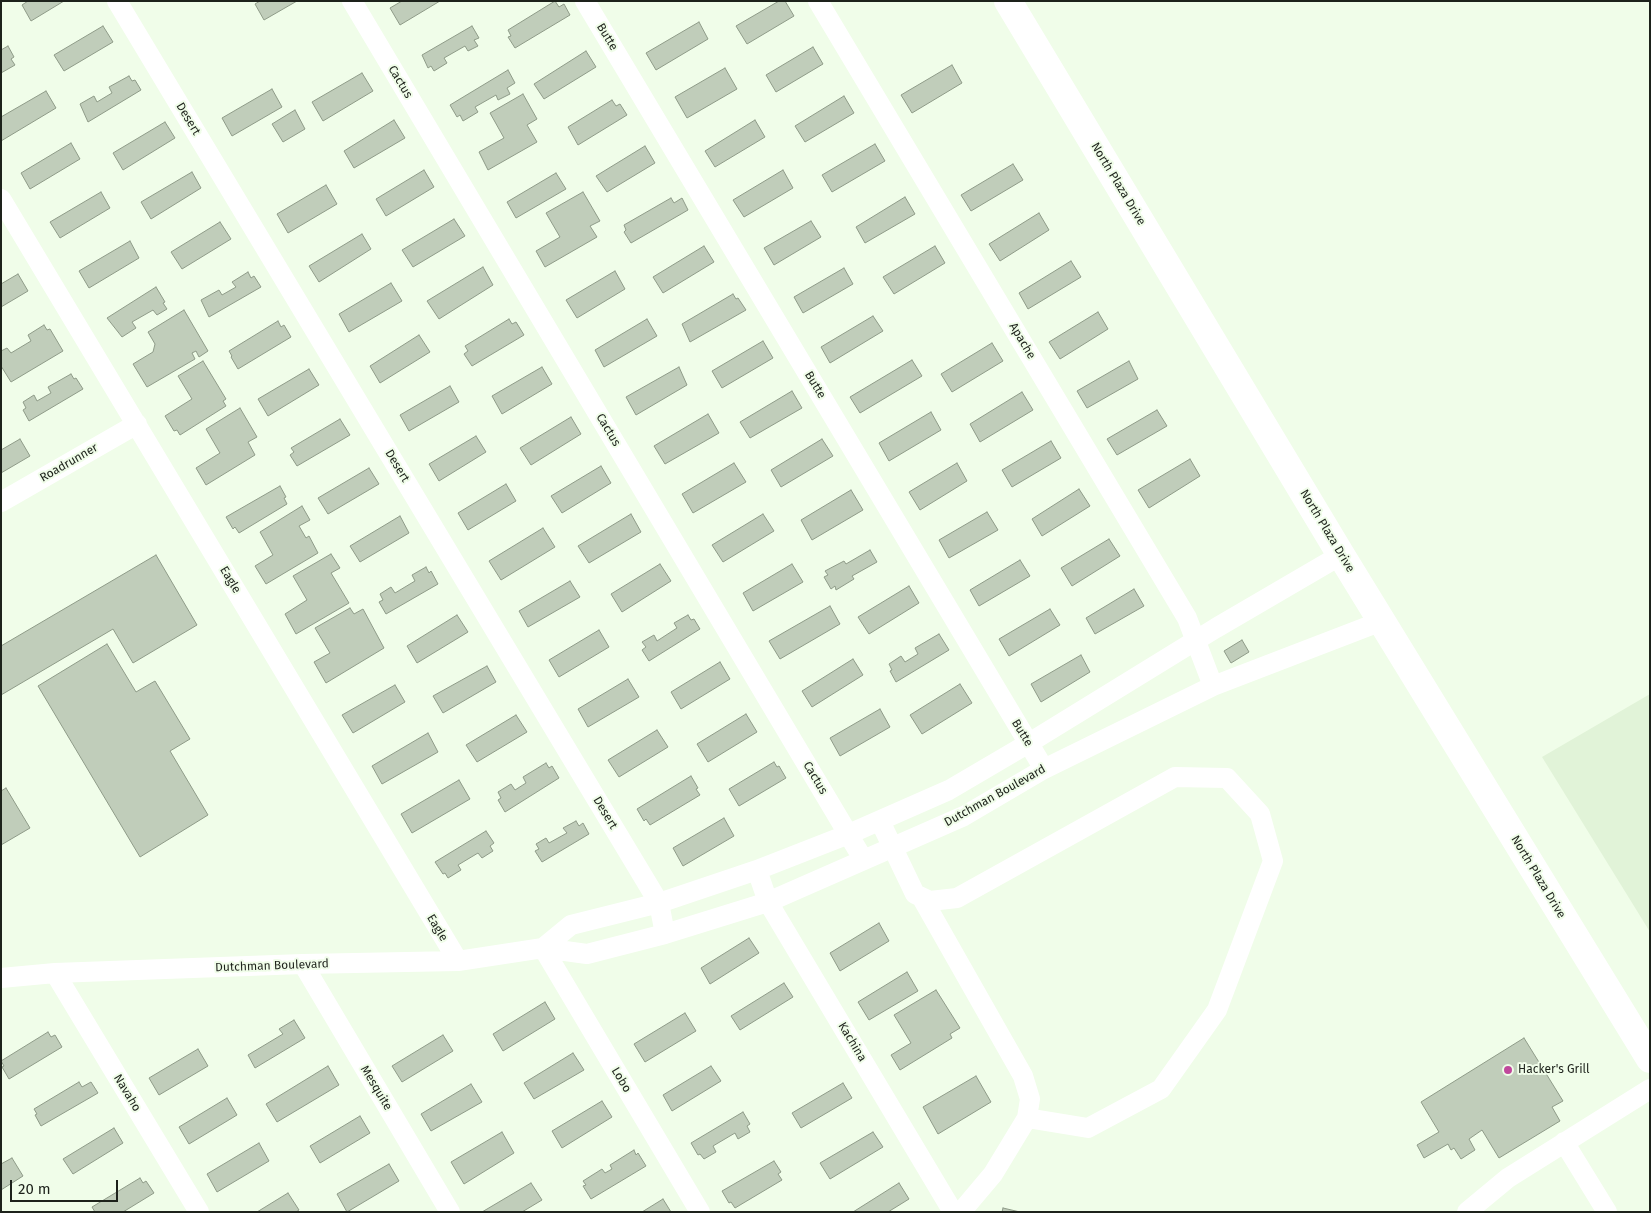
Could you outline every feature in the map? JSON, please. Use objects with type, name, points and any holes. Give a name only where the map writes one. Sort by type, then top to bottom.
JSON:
[{"type":"street","name":"North Plaza Drive","points":[[1008,1],[1341,555],[1650,1059]]},
{"type":"lane","name":"Desert","points":[[117,1],[659,903],[665,934]]},
{"type":"lane","name":"Cactus","points":[[352,1],[863,859]]},
{"type":"lane","name":"Butte","points":[[585,1],[1044,769]]},
{"type":"lane","name":"Apache","points":[[818,1],[1187,618],[1213,686]]},
{"type":"lane","name":"Eagle","points":[[1,199],[458,961]]},
{"type":"lane","name":"Roadrunner","points":[[1,502],[137,424]]},
{"type":"lane","name":"Dutchman Boulevard","points":[[542,948],[571,925],[659,903],[757,870],[849,834],[949,790],[1029,743],[1195,640],[1341,555]]},
{"type":"lane","name":"Dutchman Boulevard","points":[[1,978],[55,973],[303,964],[458,961],[542,948],[587,954],[665,934],[768,902],[892,848],[964,816],[1044,769],[1213,686],[1382,621]]},
{"type":"lane","points":[[880,820],[915,894],[930,902],[957,898],[1175,777],[1227,778],[1260,814],[1273,861],[1218,1010],[1161,1089],[1088,1128],[1027,1118]]},
{"type":"lane","name":"Kachina","points":[[757,870],[768,902],[952,1212]]},
{"type":"lane","points":[[922,898],[1023,1076],[1030,1099],[1027,1118],[993,1174],[961,1212]]},
{"type":"lane","name":"Lobo","points":[[542,948],[700,1212]]},
{"type":"lane","name":"Mesquite","points":[[303,964],[450,1212]]},
{"type":"lane","name":"Navaho","points":[[55,973],[199,1212]]},
{"type":"lane","points":[[1467,1212],[1508,1178],[1650,1089]]},
{"type":"lane","points":[[1564,1142],[1607,1212]]},
{"type":"shaded area","points":[[1650,694],[1650,932],[1542,757]]},
{"type":"building","points":[[28,1],[64,1],[31,21],[22,5]]},
{"type":"building","points":[[260,1],[297,1],[264,20],[255,4]]},
{"type":"building","points":[[402,1],[440,1],[400,25],[390,8]]},
{"type":"building","points":[[555,1],[559,7],[564,4],[570,15],[515,48],[508,37],[511,36],[508,30]]},
{"type":"building","points":[[779,1],[785,1],[794,16],[747,44],[736,26]]},
{"type":"building","points":[[699,22],[708,39],[656,70],[646,53]]},
{"type":"building","points":[[103,26],[113,42],[64,71],[54,55]]},
{"type":"building","points":[[472,26],[479,38],[474,40],[478,46],[468,51],[465,46],[444,58],[447,63],[434,71],[431,66],[428,68],[422,55]]},
{"type":"building","points":[[8,46],[14,57],[11,59],[15,65],[1,73],[1,50]]},
{"type":"building","points":[[813,47],[823,64],[776,92],[766,75]]},
{"type":"building","points":[[586,51],[596,67],[544,99],[534,84]]},
{"type":"building","points":[[952,65],[962,83],[912,113],[901,95]]},
{"type":"building","points":[[725,68],[737,89],[687,118],[675,97]]},
{"type":"building","points":[[508,70],[515,83],[507,88],[510,94],[498,100],[496,95],[475,107],[478,112],[463,121],[460,115],[457,117],[450,105]]},
{"type":"building","points":[[362,73],[373,91],[323,121],[312,102]]},
{"type":"building","points":[[129,76],[132,81],[135,80],[141,90],[88,122],[80,104],[94,96],[97,102],[112,93],[109,87]]},
{"type":"building","points":[[272,89],[282,107],[232,136],[222,118]]},
{"type":"building","points":[[46,91],[56,108],[1,141],[1,117]]},
{"type":"building","points":[[523,94],[537,119],[527,125],[537,142],[488,170],[479,152],[504,138],[490,113]]},
{"type":"building","points":[[844,96],[854,113],[805,142],[795,126]]},
{"type":"building","points":[[612,100],[616,106],[620,104],[627,115],[578,145],[568,127]]},
{"type":"building","points":[[295,110],[305,129],[283,142],[272,124]]},
{"type":"building","points":[[394,120],[405,138],[354,168],[344,151]]},
{"type":"building","points":[[755,120],[765,137],[715,167],[705,151]]},
{"type":"building","points":[[165,122],[175,138],[123,170],[113,153]]},
{"type":"building","points":[[71,143],[80,159],[30,189],[21,173]]},
{"type":"building","points":[[875,144],[885,161],[832,192],[822,175]]},
{"type":"building","points":[[645,146],[655,163],[607,192],[596,176]]},
{"type":"building","points":[[1013,164],[1023,180],[971,211],[961,195]]},
{"type":"building","points":[[424,170],[434,187],[386,216],[376,199]]},
{"type":"building","points":[[783,170],[793,188],[744,217],[733,200]]},
{"type":"building","points":[[192,172],[201,188],[151,219],[141,202]]},
{"type":"building","points":[[556,173],[566,189],[516,218],[507,202]]},
{"type":"building","points":[[326,185],[337,204],[288,233],[277,214]]},
{"type":"building","points":[[101,192],[110,208],[60,238],[50,222]]},
{"type":"building","points":[[583,192],[600,221],[590,226],[597,237],[545,267],[536,251],[560,237],[546,213]]},
{"type":"building","points":[[905,197],[915,214],[865,243],[856,227]]},
{"type":"building","points":[[671,198],[674,203],[682,198],[688,210],[631,243],[624,232],[626,230],[624,225]]},
{"type":"building","points":[[1039,213],[1049,230],[1000,261],[989,244]]},
{"type":"building","points":[[454,219],[465,236],[413,267],[402,250]]},
{"type":"building","points":[[811,221],[821,237],[774,265],[764,248]]},
{"type":"building","points":[[220,222],[231,239],[182,269],[171,252]]},
{"type":"building","points":[[362,234],[371,249],[319,282],[309,266]]},
{"type":"building","points":[[130,241],[139,258],[89,288],[79,271]]},
{"type":"building","points":[[704,246],[714,262],[663,293],[653,277]]},
{"type":"building","points":[[935,246],[945,263],[894,294],[883,277]]},
{"type":"building","points":[[1071,261],[1081,277],[1028,309],[1019,293]]},
{"type":"building","points":[[483,267],[493,285],[439,319],[427,301]]},
{"type":"building","points":[[844,268],[853,284],[803,313],[794,297]]},
{"type":"building","points":[[615,271],[625,289],[577,318],[566,300]]},
{"type":"building","points":[[248,272],[251,278],[254,276],[261,287],[209,317],[201,300],[219,290],[222,295],[236,287],[232,282]]},
{"type":"building","points":[[18,274],[28,291],[1,307],[1,284]]},
{"type":"building","points":[[391,283],[402,301],[349,332],[339,314]]},
{"type":"building","points":[[156,287],[167,309],[157,315],[153,310],[132,322],[136,328],[122,337],[107,318]]},
{"type":"building","points":[[733,294],[746,310],[690,342],[682,324]]},
{"type":"building","points":[[184,310],[208,351],[199,357],[196,351],[192,353],[195,359],[147,387],[133,364],[153,352],[155,344],[148,332]]},
{"type":"building","points":[[1098,312],[1108,329],[1060,359],[1049,342]]},
{"type":"building","points":[[873,316],[883,331],[830,363],[821,347]]},
{"type":"building","points":[[509,319],[512,324],[516,322],[524,335],[472,366],[464,354],[468,351],[465,346]]},
{"type":"building","points":[[647,319],[657,336],[604,367],[595,350]]},
{"type":"building","points":[[278,321],[281,327],[284,325],[291,337],[238,369],[229,351]]},
{"type":"building","points":[[44,325],[47,330],[50,329],[63,351],[11,382],[1,366],[1,351],[7,348],[11,353],[31,341],[28,335]]},
{"type":"building","points":[[419,335],[430,352],[380,383],[370,366]]},
{"type":"building","points":[[763,341],[773,358],[722,388],[712,371]]},
{"type":"building","points":[[992,343],[1003,361],[952,392],[941,374]]},
{"type":"building","points":[[912,360],[922,376],[860,413],[850,397]]},
{"type":"building","points":[[203,361],[226,399],[223,401],[226,406],[180,435],[177,430],[174,431],[165,416],[192,399],[178,376]]},
{"type":"building","points":[[1129,361],[1138,379],[1087,408],[1077,391]]},
{"type":"building","points":[[542,367],[552,384],[502,414],[492,396]]},
{"type":"building","points":[[679,367],[687,385],[636,415],[626,397]]},
{"type":"building","points":[[309,369],[319,385],[268,416],[258,399]]},
{"type":"building","points":[[71,374],[83,389],[29,421],[23,410],[26,408],[23,402],[34,395],[37,401],[51,393],[48,387]]},
{"type":"building","points":[[450,386],[459,402],[409,431],[400,415]]},
{"type":"building","points":[[792,391],[802,408],[750,438],[740,422]]},
{"type":"building","points":[[1022,392],[1033,410],[980,442],[970,424]]},
{"type":"building","points":[[240,408],[257,437],[248,442],[255,455],[206,485],[196,468],[220,453],[206,429]]},
{"type":"building","points":[[1157,410],[1167,426],[1117,455],[1107,439]]},
{"type":"building","points":[[931,412],[941,430],[889,461],[879,443]]},
{"type":"building","points":[[708,414],[719,433],[665,464],[654,446]]},
{"type":"building","points":[[571,417],[581,434],[531,465],[520,448]]},
{"type":"building","points":[[340,419],[350,435],[297,466],[290,455],[294,452],[291,448]]},
{"type":"building","points":[[476,436],[486,452],[439,481],[429,464]]},
{"type":"building","points":[[20,439],[30,456],[1,473],[1,450]]},
{"type":"building","points":[[822,439],[833,456],[781,487],[771,470]]},
{"type":"building","points":[[1051,441],[1061,458],[1012,487],[1002,470]]},
{"type":"building","points":[[1190,459],[1200,476],[1149,508],[1138,490]]},
{"type":"building","points":[[734,463],[746,482],[693,513],[682,494]]},
{"type":"building","points":[[957,463],[967,481],[920,510],[909,492]]},
{"type":"building","points":[[601,466],[611,483],[562,513],[551,496]]},
{"type":"building","points":[[369,468],[379,484],[328,514],[318,498]]},
{"type":"building","points":[[506,484],[516,501],[468,530],[458,513]]},
{"type":"building","points":[[280,486],[286,497],[284,498],[287,504],[239,533],[235,527],[233,529],[226,517]]},
{"type":"building","points":[[1079,489],[1090,506],[1042,536],[1032,519]]},
{"type":"building","points":[[851,490],[863,510],[812,540],[801,520]]},
{"type":"building","points":[[302,506],[310,520],[299,526],[306,538],[309,536],[318,553],[266,584],[255,566],[273,555],[260,532]]},
{"type":"building","points":[[987,512],[998,530],[949,558],[939,540]]},
{"type":"building","points":[[631,514],[641,532],[589,563],[578,546]]},
{"type":"building","points":[[763,514],[774,531],[723,562],[712,545]]},
{"type":"building","points":[[400,516],[409,533],[360,562],[350,546]]},
{"type":"building","points":[[543,528],[555,547],[501,580],[489,561]]},
{"type":"building","points":[[1109,539],[1120,556],[1072,586],[1061,568]]},
{"type":"building","points":[[870,550],[877,562],[852,576],[854,579],[836,590],[835,586],[831,589],[824,577],[828,575],[825,571],[844,561],[846,564]]},
{"type":"building","points":[[331,554],[340,568],[331,573],[349,603],[296,634],[285,614],[307,600],[293,576]]},
{"type":"building","points":[[156,555],[197,625],[133,663],[113,629],[1,695],[1,646]]},
{"type":"building","points":[[1020,560],[1030,576],[979,606],[970,590]]},
{"type":"building","points":[[660,564],[671,581],[622,612],[611,594]]},
{"type":"building","points":[[792,564],[803,582],[753,611],[743,593]]},
{"type":"building","points":[[426,567],[429,573],[431,571],[438,584],[386,614],[379,602],[383,600],[380,594],[391,587],[395,593],[415,581],[412,575]]},
{"type":"building","points":[[570,581],[580,597],[528,627],[519,611]]},
{"type":"building","points":[[909,586],[919,603],[869,634],[858,617]]},
{"type":"building","points":[[1134,589],[1144,606],[1095,634],[1086,618]]},
{"type":"building","points":[[830,606],[840,624],[780,659],[769,641]]},
{"type":"building","points":[[350,608],[354,614],[363,609],[384,648],[326,683],[314,662],[330,653],[315,628]]},
{"type":"building","points":[[1050,609],[1060,625],[1009,656],[999,639]]},
{"type":"building","points":[[457,615],[468,632],[417,663],[407,646]]},
{"type":"building","points":[[688,615],[691,620],[694,619],[700,629],[649,661],[642,650],[646,647],[642,642],[654,635],[657,641],[677,628],[674,623]]},
{"type":"building","points":[[599,630],[609,647],[559,677],[549,660]]},
{"type":"building","points":[[939,634],[949,650],[896,682],[890,671],[892,670],[889,664],[901,656],[905,662],[918,654],[915,648]]},
{"type":"building","points":[[1242,640],[1249,652],[1231,663],[1224,651]]},
{"type":"building","points":[[107,644],[136,692],[155,681],[190,739],[170,751],[208,815],[140,857],[38,686]]},
{"type":"building","points":[[1081,655],[1090,672],[1041,702],[1031,684]]},
{"type":"building","points":[[853,659],[863,675],[812,707],[802,691]]},
{"type":"building","points":[[720,662],[730,679],[681,709],[671,692]]},
{"type":"building","points":[[487,666],[496,682],[443,713],[433,696]]},
{"type":"building","points":[[628,679],[639,697],[588,727],[578,709]]},
{"type":"building","points":[[960,684],[972,703],[922,734],[910,715]]},
{"type":"building","points":[[395,685],[405,702],[353,733],[342,715]]},
{"type":"building","points":[[880,709],[890,727],[840,756],[830,738]]},
{"type":"building","points":[[746,714],[757,732],[708,762],[697,744]]},
{"type":"building","points":[[516,715],[527,732],[477,762],[466,745]]},
{"type":"building","points":[[657,730],[668,747],[619,777],[608,760]]},
{"type":"building","points":[[428,733],[438,752],[382,784],[372,766]]},
{"type":"building","points":[[774,762],[777,767],[779,766],[786,778],[739,806],[729,789]]},
{"type":"building","points":[[546,763],[549,768],[552,766],[559,778],[505,812],[498,800],[501,798],[498,792],[511,784],[515,790],[526,783],[523,777]]},
{"type":"building","points":[[691,776],[700,795],[650,825],[646,819],[644,821],[637,809]]},
{"type":"building","points":[[459,780],[470,799],[412,833],[401,814]]},
{"type":"building","points":[[6,788],[30,828],[1,845],[1,791]]},
{"type":"building","points":[[724,818],[734,836],[683,866],[673,848]]},
{"type":"building","points":[[576,821],[579,826],[583,823],[589,834],[542,862],[535,851],[539,849],[536,844],[546,838],[549,843],[567,833],[563,828]]},
{"type":"building","points":[[486,831],[494,843],[490,846],[493,851],[482,858],[478,853],[458,865],[461,870],[448,878],[445,873],[443,874],[435,862]]},
{"type":"building","points":[[879,923],[889,941],[840,971],[830,953]]},
{"type":"building","points":[[749,938],[759,953],[710,984],[701,968]]},
{"type":"building","points":[[907,972],[918,991],[869,1020],[858,1002]]},
{"type":"building","points":[[784,983],[793,997],[740,1030],[731,1016]]},
{"type":"building","points":[[936,990],[960,1028],[950,1034],[952,1038],[900,1070],[891,1055],[911,1043],[894,1015]]},
{"type":"building","points":[[545,1002],[555,1019],[503,1051],[493,1034]]},
{"type":"building","points":[[685,1013],[696,1031],[645,1062],[634,1044]]},
{"type":"building","points":[[294,1020],[305,1038],[255,1068],[248,1055],[283,1034],[279,1029]]},
{"type":"building","points":[[48,1032],[51,1037],[55,1035],[62,1047],[9,1079],[2,1067],[4,1066],[1,1061]]},
{"type":"building","points":[[443,1035],[453,1051],[402,1082],[392,1066]]},
{"type":"building","name":"Hacker's Grill","points":[[1524,1038],[1563,1101],[1552,1107],[1560,1121],[1499,1158],[1482,1130],[1469,1139],[1475,1150],[1461,1159],[1454,1148],[1451,1150],[1448,1144],[1424,1158],[1417,1145],[1439,1132],[1421,1102]]},
{"type":"building","points":[[198,1049],[208,1066],[159,1095],[149,1078]]},
{"type":"building","points":[[573,1053],[584,1070],[534,1099],[524,1083]]},
{"type":"building","points":[[328,1066],[339,1085],[277,1122],[266,1104]]},
{"type":"building","points":[[711,1066],[721,1081],[672,1111],[663,1095]]},
{"type":"building","points":[[976,1076],[991,1102],[938,1134],[923,1107]]},
{"type":"building","points":[[79,1082],[82,1087],[91,1082],[98,1093],[41,1126],[34,1109]]},
{"type":"building","points":[[843,1083],[852,1098],[801,1128],[792,1113]]},
{"type":"building","points":[[471,1084],[482,1102],[431,1131],[421,1114]]},
{"type":"building","points":[[227,1098],[237,1115],[189,1144],[179,1127]]},
{"type":"building","points":[[602,1101],[612,1117],[562,1148],[552,1131]]},
{"type":"building","points":[[743,1112],[750,1124],[747,1126],[750,1132],[738,1139],[735,1133],[713,1146],[716,1152],[704,1159],[700,1154],[698,1155],[691,1143]]},
{"type":"building","points":[[360,1116],[370,1133],[320,1163],[310,1146]]},
{"type":"building","points":[[114,1128],[123,1143],[73,1174],[63,1159]]},
{"type":"building","points":[[502,1132],[514,1153],[464,1184],[451,1162]]},
{"type":"building","points":[[873,1132],[883,1147],[830,1179],[820,1163]]},
{"type":"building","points":[[259,1143],[269,1161],[217,1192],[207,1174]]},
{"type":"building","points":[[634,1150],[646,1166],[591,1199],[583,1186],[586,1185],[583,1181],[602,1169],[605,1173],[612,1169],[610,1165]]},
{"type":"building","points":[[12,1158],[23,1176],[1,1190],[1,1164]]},
{"type":"building","points":[[774,1161],[781,1172],[778,1174],[782,1180],[735,1208],[731,1202],[729,1203],[722,1191]]},
{"type":"building","points":[[389,1164],[399,1181],[347,1212],[337,1194]]},
{"type":"building","points":[[140,1178],[143,1183],[146,1181],[154,1193],[123,1212],[95,1212],[92,1207]]},
{"type":"building","points":[[531,1183],[542,1200],[522,1212],[482,1212]]},
{"type":"building","points":[[899,1183],[909,1199],[888,1212],[853,1212]]},
{"type":"building","points":[[288,1193],[299,1210],[296,1212],[257,1212]]},
{"type":"building","points":[[663,1199],[671,1212],[642,1212]]},
{"type":"building","points":[[1003,1208],[1020,1212],[1002,1212]]},
{"type":"place","name":"Hacker's Grill","points":[[1508,1070]]}]
